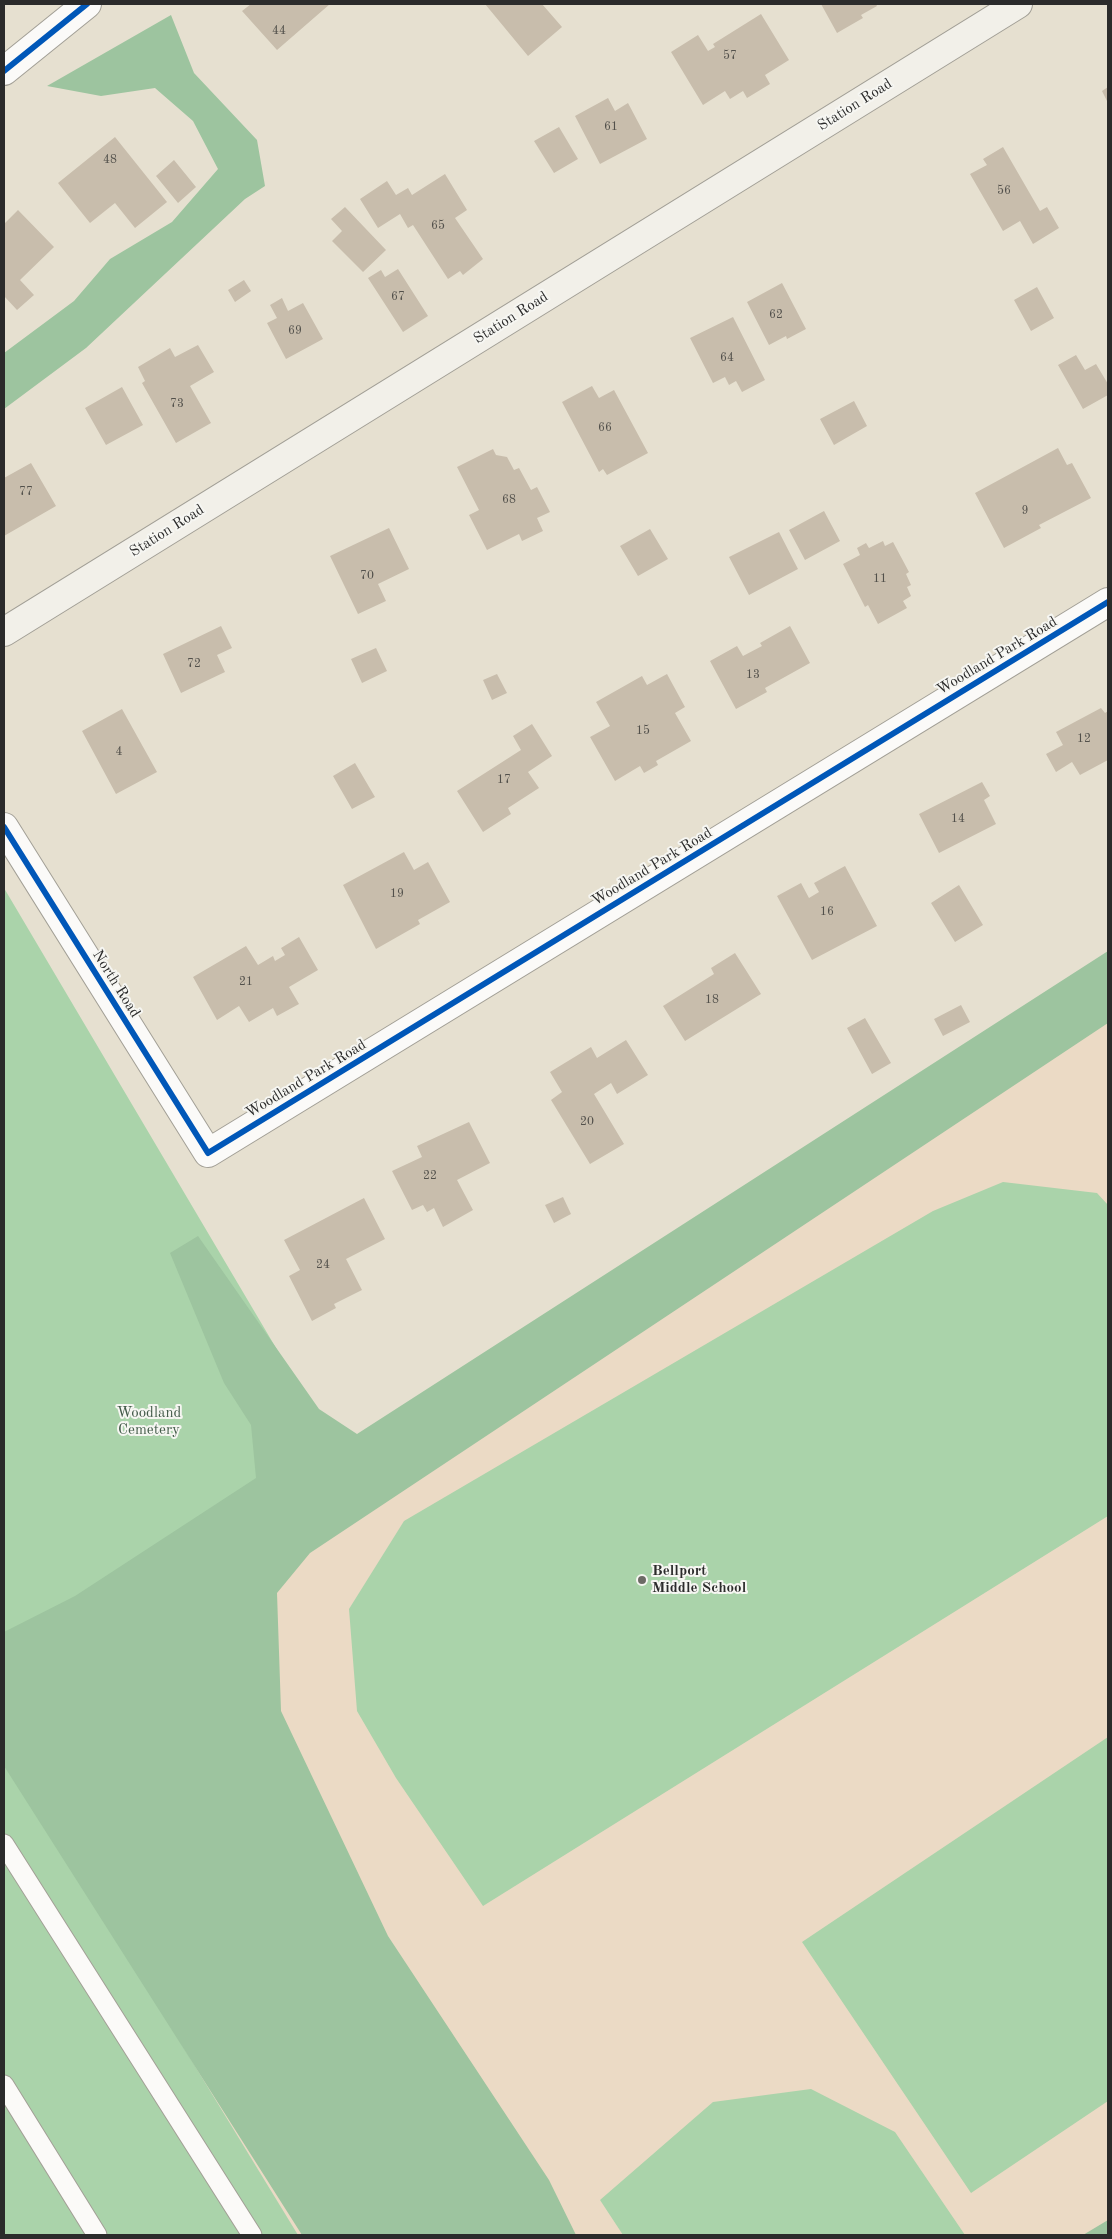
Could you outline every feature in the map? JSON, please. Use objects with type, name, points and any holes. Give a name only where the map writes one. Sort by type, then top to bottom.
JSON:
[{"type":"main road","name":"Station Road","points":[[4,632],[1018,4]]},
{"type":"street","points":[[4,71],[86,4]]},
{"type":"street","name":"Woodland Park Road","points":[[208,1153],[1108,602]]},
{"type":"street","name":"North Road","points":[[4,827],[208,1153]]},
{"type":"lane","points":[[4,1844],[252,2235]]},
{"type":"lane","points":[[4,2085],[97,2235]]},
{"type":"shaded area","name":"Bellport Middle School","points":[[1108,972],[1108,2235],[298,2235],[4,1753]]},
{"type":"green space","points":[[171,15],[194,73],[257,140],[265,186],[245,199],[86,348],[4,409],[4,353],[74,301],[110,259],[172,222],[218,169],[193,121],[155,88],[101,96],[47,86]]},
{"type":"green space","name":"Woodland Cemetery","points":[[4,888],[347,1468],[4,1692]]},
{"type":"green space","points":[[1108,951],[1108,1023],[310,1553],[277,1593],[281,1711],[388,1936],[549,2180],[576,2235],[302,2235],[4,1766],[4,1632],[75,1596],[256,1478],[251,1425],[224,1383],[170,1253],[198,1236],[319,1409],[357,1434]]},
{"type":"green space","points":[[1003,1182],[1097,1193],[1108,1205],[1108,1516],[483,1906],[396,1778],[357,1711],[349,1609],[404,1521],[933,1211]]},
{"type":"green space","points":[[1108,1737],[1108,2101],[971,2193],[802,1942]]},
{"type":"green space","points":[[4,1753],[298,2235],[4,2235]]},
{"type":"green space","points":[[811,2089],[895,2132],[965,2235],[623,2235],[600,2200],[713,2102]]},
{"type":"green space","points":[[1108,2220],[1108,2235],[1083,2235]]},
{"type":"building","points":[[251,4],[330,4],[277,50],[242,11]]},
{"type":"building","points":[[485,4],[542,4],[562,27],[528,56]]},
{"type":"building","points":[[821,4],[876,4],[877,6],[861,15],[863,18],[837,33]]},
{"type":"building","points":[[761,14],[789,60],[765,75],[770,84],[747,98],[743,91],[730,99],[725,91],[703,105],[671,52],[698,35],[708,51],[715,47],[713,44]]},
{"type":"building","points":[[1108,87],[1108,103],[1102,91]]},
{"type":"building","points":[[608,98],[615,111],[628,103],[647,139],[600,164],[575,116]]},
{"type":"building","points":[[559,127],[578,159],[554,173],[534,141]]},
{"type":"building","points":[[115,137],[167,202],[135,228],[115,203],[90,223],[58,183]]},
{"type":"building","points":[[1003,147],[1040,211],[1047,207],[1059,228],[1033,244],[1020,221],[1003,231],[970,174],[987,165],[983,159]]},
{"type":"building","points":[[174,160],[196,187],[178,203],[156,176]]},
{"type":"building","points":[[445,174],[467,210],[455,218],[483,259],[463,275],[460,271],[448,279],[413,225],[408,228],[400,214],[378,228],[360,199],[387,181],[396,195],[408,188],[412,195]]},
{"type":"building","points":[[345,207],[386,250],[363,272],[332,241],[342,231],[331,219]]},
{"type":"building","points":[[18,210],[54,247],[20,280],[34,295],[17,310],[4,296],[4,224]]},
{"type":"building","points":[[398,269],[428,316],[403,332],[368,278],[381,270],[385,277]]},
{"type":"building","points":[[244,280],[251,291],[235,302],[228,290]]},
{"type":"building","points":[[782,283],[806,329],[787,339],[786,336],[769,345],[747,302]]},
{"type":"building","points":[[1037,287],[1054,318],[1031,331],[1014,300]]},
{"type":"building","points":[[282,298],[288,311],[303,303],[323,339],[286,359],[267,323],[277,318],[270,305]]},
{"type":"building","points":[[733,317],[765,380],[742,392],[736,381],[729,385],[725,377],[713,383],[690,338]]},
{"type":"building","points":[[198,345],[214,372],[190,386],[211,423],[176,443],[142,383],[145,381],[138,367],[170,348],[175,357]]},
{"type":"building","points":[[1076,355],[1085,370],[1096,364],[1108,384],[1108,395],[1083,409],[1058,365]]},
{"type":"building","points":[[592,386],[599,398],[614,390],[648,453],[607,475],[603,469],[599,472],[562,402]]},
{"type":"building","points":[[122,387],[143,425],[106,445],[85,408]]},
{"type":"building","points":[[854,401],[867,426],[834,445],[820,419]]},
{"type":"building","points":[[1058,448],[1067,465],[1072,463],[1091,498],[1039,525],[1041,528],[1004,548],[975,493]]},
{"type":"building","points":[[493,449],[496,455],[507,457],[514,470],[519,468],[531,490],[537,487],[550,512],[537,518],[543,531],[522,541],[519,534],[487,550],[469,515],[479,510],[457,467]]},
{"type":"building","points":[[31,463],[56,506],[4,536],[4,478]]},
{"type":"building","points":[[824,511],[840,541],[805,560],[789,530]]},
{"type":"building","points":[[389,528],[409,569],[378,584],[386,601],[358,614],[330,556]]},
{"type":"building","points":[[650,529],[668,559],[638,576],[620,546]]},
{"type":"building","points":[[779,532],[798,569],[749,595],[729,557]]},
{"type":"building","points":[[883,541],[885,546],[893,542],[909,572],[906,574],[911,585],[907,587],[911,596],[903,601],[907,608],[878,624],[868,605],[865,607],[843,564],[860,555],[857,548],[866,543],[869,548]]},
{"type":"building","points":[[221,626],[232,648],[217,655],[225,672],[181,693],[163,654]]},
{"type":"building","points":[[790,626],[810,663],[765,688],[767,692],[736,709],[710,661],[737,646],[743,656],[762,646],[760,643]]},
{"type":"building","points":[[376,648],[387,671],[362,683],[351,659]]},
{"type":"building","points":[[497,674],[507,693],[492,700],[483,680]]},
{"type":"building","points":[[667,674],[685,707],[675,713],[691,741],[656,761],[658,765],[644,773],[640,766],[615,781],[590,737],[610,726],[596,702],[642,676],[647,685]]},
{"type":"building","points":[[1101,708],[1105,713],[1108,711],[1108,760],[1080,775],[1072,762],[1056,772],[1046,754],[1063,745],[1056,732]]},
{"type":"building","points":[[122,709],[157,772],[116,794],[82,731]]},
{"type":"building","points":[[532,724],[552,756],[528,772],[539,788],[508,808],[511,814],[483,832],[457,791],[521,750],[513,736]]},
{"type":"building","points":[[355,763],[375,797],[352,809],[333,776]]},
{"type":"building","points":[[982,782],[990,796],[984,800],[996,824],[939,853],[919,814]]},
{"type":"building","points":[[404,852],[414,870],[428,862],[450,902],[418,920],[420,924],[376,949],[343,885]]},
{"type":"building","points":[[845,866],[877,926],[812,960],[777,896],[801,883],[809,898],[819,892],[814,883]]},
{"type":"building","points":[[959,885],[983,925],[955,942],[931,903]]},
{"type":"building","points":[[299,937],[318,970],[289,987],[299,1004],[277,1016],[273,1008],[249,1022],[239,1006],[217,1020],[193,977],[246,946],[258,965],[273,956],[275,961],[285,955],[281,948]]},
{"type":"building","points":[[735,953],[761,994],[685,1041],[663,1006],[714,974],[711,968]]},
{"type":"building","points":[[961,1005],[970,1022],[943,1036],[934,1019]]},
{"type":"building","points":[[865,1018],[891,1063],[872,1074],[847,1028]]},
{"type":"building","points":[[626,1040],[648,1075],[617,1094],[611,1083],[594,1094],[624,1144],[590,1164],[551,1100],[562,1092],[550,1072],[591,1047],[597,1058]]},
{"type":"building","points":[[469,1122],[490,1163],[457,1180],[473,1210],[443,1227],[434,1208],[427,1212],[423,1205],[412,1210],[392,1171],[422,1157],[417,1146]]},
{"type":"building","points":[[563,1197],[571,1214],[554,1223],[545,1205]]},
{"type":"building","points":[[364,1198],[385,1239],[346,1259],[362,1290],[334,1304],[336,1308],[312,1321],[289,1276],[300,1270],[284,1240]]},
{"type":"cycle path","points":[[4,71],[87,4]]},
{"type":"cycle path","points":[[4,827],[208,1153],[1108,602]]},
{"type":"place","name":"Bellport Middle School","points":[[642,1580]]}]
